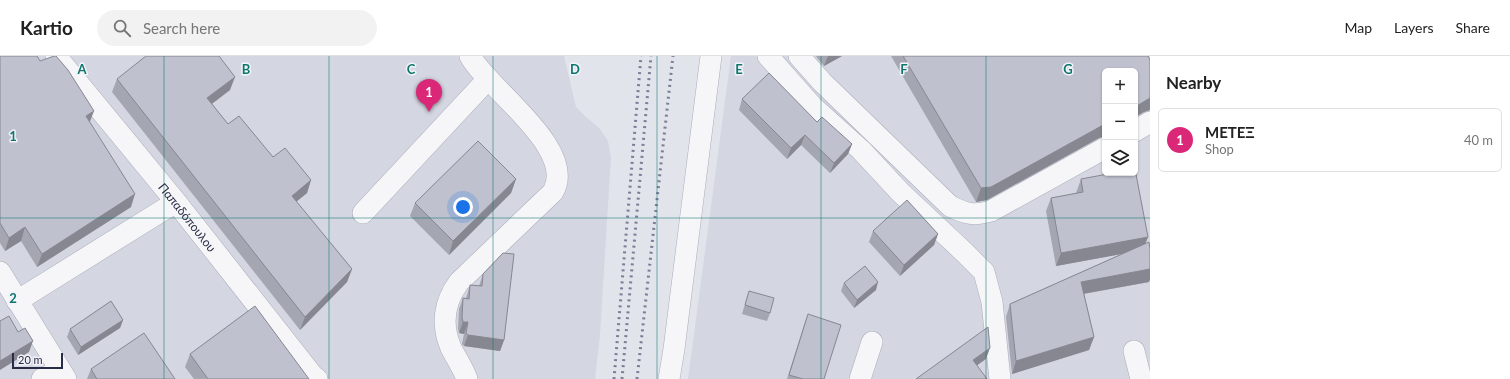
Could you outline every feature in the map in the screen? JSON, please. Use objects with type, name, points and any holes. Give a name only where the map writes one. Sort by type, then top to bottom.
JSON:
[{"type":"street","name":"Παπαδόπουλου","points":[[56,56],[176,202],[313,376],[317,379]]},
{"type":"street","points":[[466,379],[447,338],[445,314],[447,302],[451,292],[459,282],[552,192],[557,184],[558,177],[553,159],[540,137],[521,112],[488,79],[470,56]]},
{"type":"street","points":[[669,379],[711,56]]},
{"type":"street","points":[[768,56],[812,106],[861,150],[901,193],[984,272],[992,302],[1000,379]]},
{"type":"street","points":[[799,56],[822,82],[950,206],[962,212],[978,214],[991,211],[1102,150]]},
{"type":"street","points":[[363,212],[488,79]]},
{"type":"street","points":[[1138,129],[1150,122]]},
{"type":"street","points":[[17,301],[176,202]]},
{"type":"street","points":[[0,272],[17,301],[56,376]]},
{"type":"street","points":[[860,379],[872,342]]},
{"type":"street","points":[[1134,351],[1141,379]]},
{"type":"shaded area","points":[[0,56],[564,56],[576,107],[599,128],[608,141],[611,157],[600,335],[595,379],[0,379]]},
{"type":"shaded area","points":[[731,56],[1150,56],[1150,379],[688,379]]},
{"type":"building","points":[[0,56],[37,56],[40,61],[56,56],[68,70],[94,111],[86,116],[135,194],[42,254],[25,227],[9,238],[0,223]]},
{"type":"building","points":[[146,56],[219,56],[235,77],[207,98],[228,124],[239,116],[273,157],[285,148],[311,180],[292,196],[352,269],[305,317],[117,79]]},
{"type":"building","points":[[903,56],[1148,56],[1150,60],[1150,98],[1138,105],[1138,68],[1102,68],[1102,126],[991,187],[981,188]]},
{"type":"building","points":[[769,73],[817,122],[822,117],[852,144],[834,163],[805,135],[791,148],[742,99]]},
{"type":"building","points":[[478,141],[516,179],[453,241],[415,203]]},
{"type":"building","points":[[1102,175],[1136,176],[1148,237],[1061,253],[1051,198],[1083,192],[1081,179]]},
{"type":"building","points":[[907,200],[938,234],[904,265],[873,231]]},
{"type":"building","points":[[1149,242],[1150,269],[1081,282],[1094,337],[1016,361],[1010,304]]},
{"type":"building","points":[[503,253],[514,254],[504,340],[468,335],[466,333],[468,322],[463,322],[462,318],[463,298],[469,299],[470,285],[482,286],[483,274]]},
{"type":"building","points":[[865,266],[878,282],[857,300],[844,283]]},
{"type":"building","points":[[749,291],[774,298],[770,313],[745,305]]},
{"type":"building","points":[[111,301],[123,320],[81,347],[70,329]]},
{"type":"building","points":[[255,306],[309,379],[208,379],[190,354]]},
{"type":"building","points":[[808,314],[841,325],[824,379],[803,379],[789,375]]},
{"type":"building","points":[[9,316],[18,332],[25,328],[33,341],[0,361],[0,321]]},
{"type":"building","points":[[988,327],[990,348],[973,360],[987,379],[916,379]]},
{"type":"building","points":[[144,333],[175,379],[97,379],[91,369]]},
{"type":"railway","points":[[614,379],[641,56]]},
{"type":"railway","points":[[622,379],[651,56]]},
{"type":"railway","points":[[637,379],[673,56]]},
{"type":"place","name":"ΜΕΤΕΞ","points":[[429,112]]}]
